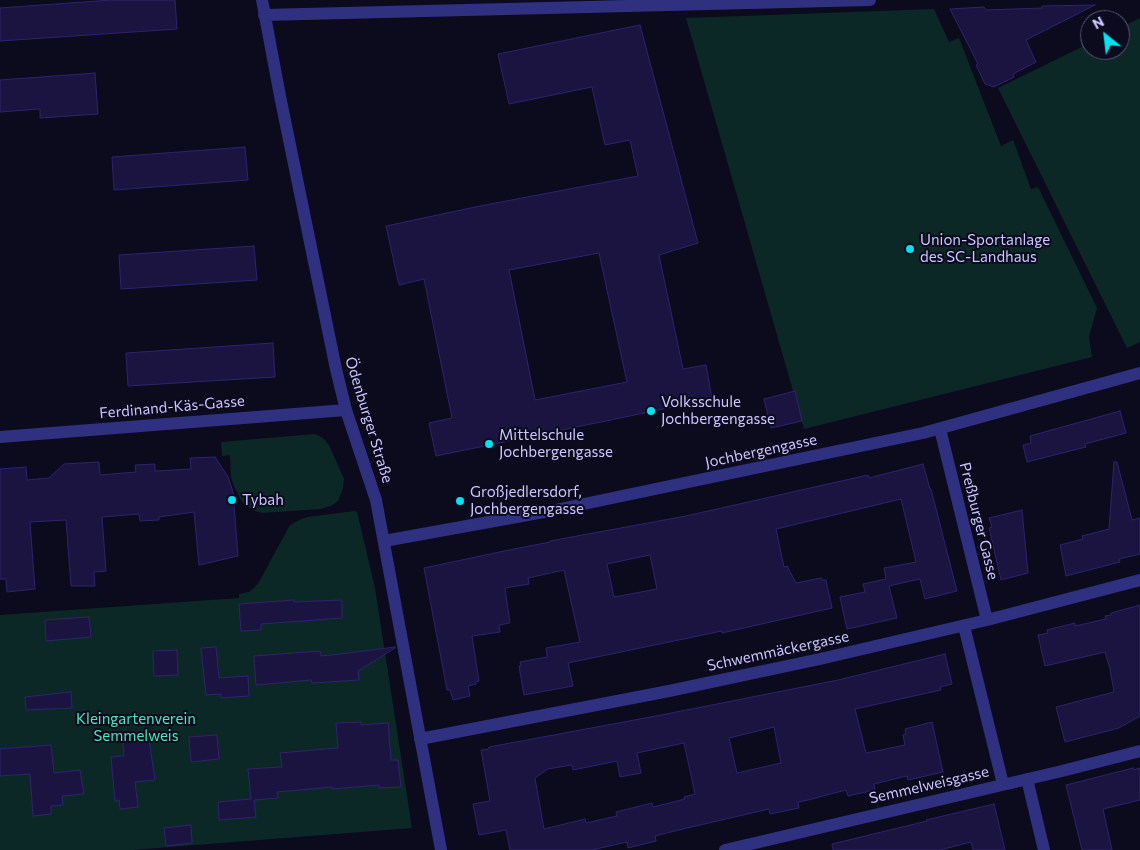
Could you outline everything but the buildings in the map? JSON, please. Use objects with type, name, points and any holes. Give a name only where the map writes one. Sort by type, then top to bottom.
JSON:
[{"type":"street","name":"Ödenburger Straße","points":[[262,0],[328,334],[346,410],[376,500],[441,850]]},
{"type":"street","points":[[264,14],[870,0]]},
{"type":"street","name":"Jochbergengasse","points":[[384,541],[575,506],[792,462],[940,428],[1140,373]]},
{"type":"street","name":"Ferdinand-Käs-Gasse","points":[[0,437],[346,410]]},
{"type":"street","name":"Preßburger Gasse","points":[[940,428],[986,620]]},
{"type":"street","name":"Schwemmäckergasse","points":[[420,739],[669,691],[820,659],[964,626],[1140,580]]},
{"type":"street","points":[[964,626],[1003,784]]},
{"type":"street","name":"Semmelweisgasse","points":[[725,850],[1140,751]]},
{"type":"street","points":[[1026,779],[1044,850]]},
{"type":"green space","name":"Union-Sportanlage des SC-Landhaus","points":[[934,9],[949,42],[959,38],[1001,146],[1013,140],[1031,189],[1038,187],[1097,308],[1089,337],[1092,357],[804,429],[686,18]]},
{"type":"green space","name":"Union-Sportanlage des SC-Landhaus","points":[[1140,18],[1140,342],[1127,348],[998,88],[1080,48],[1080,60],[1130,60],[1130,23]]},
{"type":"green space","points":[[315,434],[323,438],[329,445],[344,479],[338,501],[331,506],[320,509],[262,513],[252,510],[242,502],[231,477],[230,455],[222,456],[221,442]]},
{"type":"green space","name":"Kleingartenverein Semmelweis","points":[[357,512],[375,588],[412,828],[133,850],[0,850],[0,615],[239,598],[239,594],[249,592],[259,582],[290,525],[308,517]]},
{"type":"place","name":"Union-Sportanlage des SC-Landhaus","points":[[910,249]]},
{"type":"place","name":"Volksschule Jochbergengasse","points":[[651,411]]},
{"type":"place","name":"Mittelschule Jochbergengasse","points":[[489,444]]},
{"type":"place","name":"Tybah","points":[[232,500]]},
{"type":"place","name":"Großjedlersdorf, Jochbergengasse","points":[[460,501]]}]
